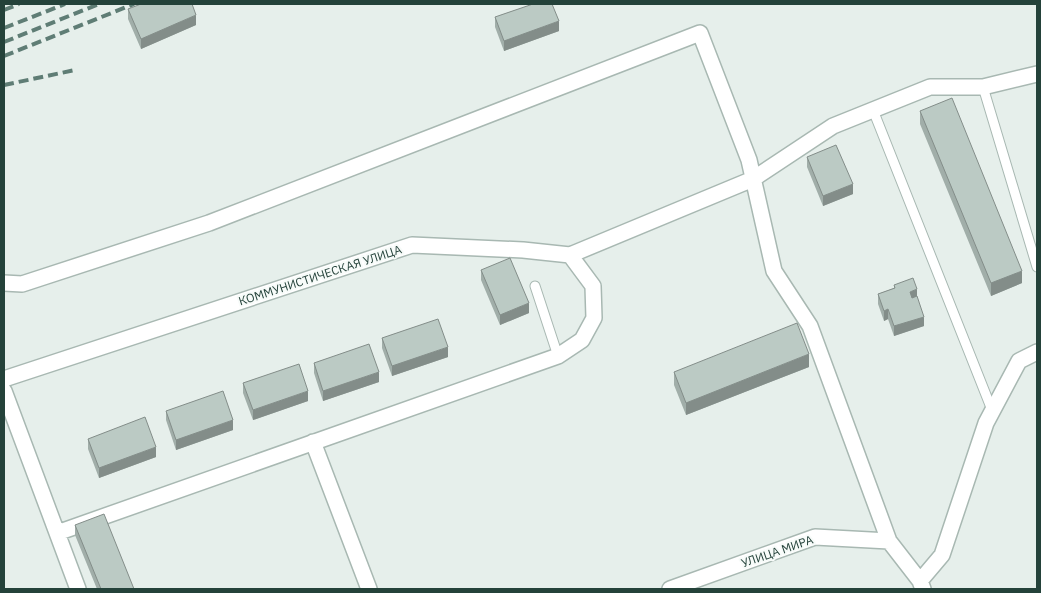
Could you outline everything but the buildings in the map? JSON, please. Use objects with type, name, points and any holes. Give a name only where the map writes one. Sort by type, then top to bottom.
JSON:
[{"type":"street","points":[[4,283],[22,284],[209,223],[700,33],[749,160],[774,271],[810,326],[889,541],[922,585],[942,555],[990,416],[1019,361],[1037,352]]},
{"type":"street","name":"КОММУНИСТИЧЕСКАЯ УЛИЦА","points":[[4,379],[412,245],[523,250],[570,255],[753,179],[832,126],[930,87],[983,87],[1037,74]]},
{"type":"street","points":[[57,533],[558,356],[582,340],[594,318],[593,286],[570,255]]},
{"type":"street","points":[[4,391],[78,589]]},
{"type":"street","points":[[313,442],[369,589]]},
{"type":"street","name":"УЛИЦА МИРА","points":[[670,589],[815,537],[889,541]]},
{"type":"lane","points":[[983,87],[1037,267]]},
{"type":"lane","points":[[873,110],[990,405]]},
{"type":"lane","points":[[535,286],[558,356]]},
{"type":"railway","points":[[4,10],[19,4]]},
{"type":"railway","points":[[4,28],[65,4]]},
{"type":"railway","points":[[4,42],[99,4]]},
{"type":"railway","points":[[4,56],[134,4]]},
{"type":"railway","points":[[4,85],[75,70]]}]
